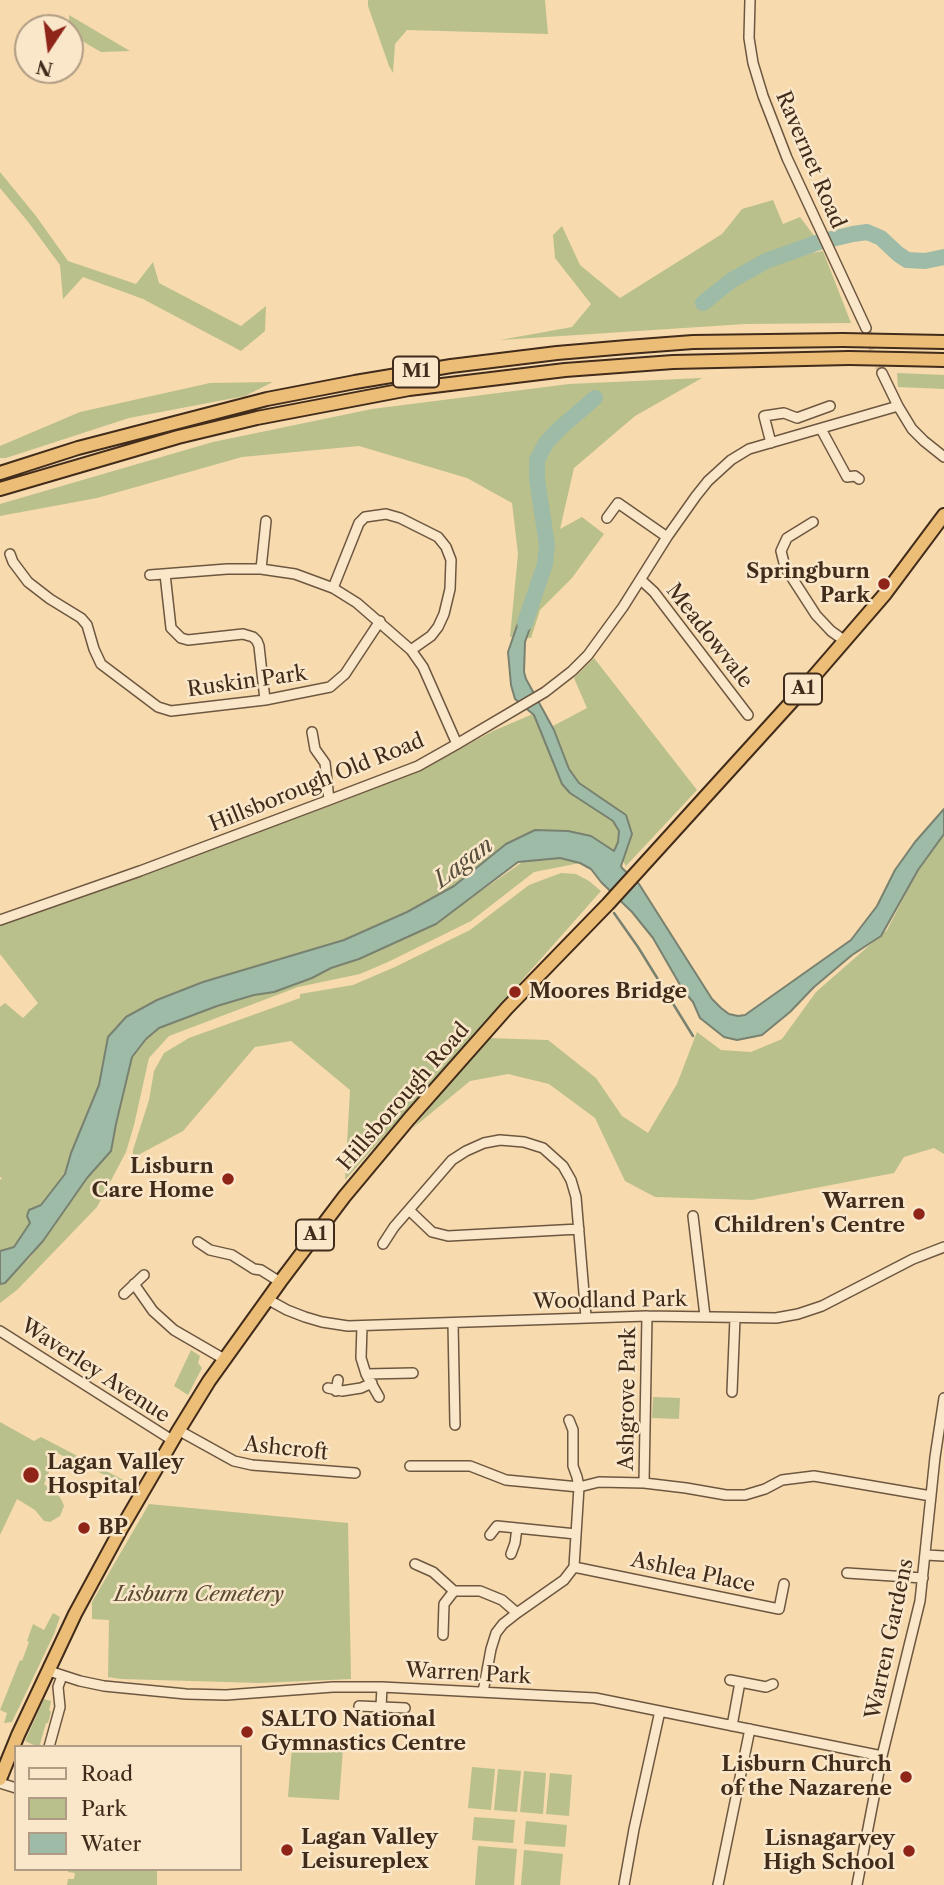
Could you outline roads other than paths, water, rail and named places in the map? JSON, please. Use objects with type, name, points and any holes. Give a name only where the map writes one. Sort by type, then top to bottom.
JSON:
[{"type":"highway","name":"M1","points":[[0,473],[78,448],[267,400],[451,366],[557,353],[717,342],[944,342]]},
{"type":"highway","name":"M1","points":[[0,489],[204,431],[270,415],[409,389],[565,370],[673,362],[849,358],[944,360]]},
{"type":"highway","name":"Hillsborough Road","points":[[14,1745],[89,1588],[175,1435],[224,1359],[344,1197],[408,1119],[507,1008],[598,914],[845,641],[905,569],[944,515]]},
{"type":"highway","name":"Hillsborough Road","points":[[0,1781],[14,1745]]},
{"type":"street","name":"Ravernet Road","points":[[750,0],[749,38],[752,63],[772,120],[866,328]]},
{"type":"street","points":[[883,373],[912,429],[944,457]]},
{"type":"street","points":[[771,443],[764,416],[784,413],[797,418],[830,406]]},
{"type":"street","name":"Hillsborough Old Road","points":[[0,920],[140,871],[418,766],[457,744],[544,692],[572,671],[618,615],[667,537],[696,496],[720,469],[749,449],[898,406]]},
{"type":"street","points":[[821,429],[847,480],[855,476],[859,479]]},
{"type":"street","points":[[607,518],[618,503],[667,537]]},
{"type":"street","points":[[332,589],[359,523],[365,517],[386,514],[438,537],[451,560],[450,589],[438,627],[431,636],[411,650]]},
{"type":"street","points":[[261,569],[266,521]]},
{"type":"street","points":[[813,522],[787,538],[781,551],[785,568],[816,615],[845,641]]},
{"type":"street","name":"Ruskin Park","points":[[10,554],[29,582],[87,625],[101,664],[158,707],[171,711],[265,700],[330,687],[345,674],[380,621]]},
{"type":"street","points":[[150,575],[261,569],[295,574],[332,589],[357,603],[411,650],[423,667],[457,744]]},
{"type":"street","points":[[165,574],[171,628],[181,638],[188,640],[243,634],[253,636],[257,641],[265,700]]},
{"type":"street","name":"Meadowvale","points":[[641,580],[654,592],[748,715]]},
{"type":"street","points":[[312,732],[315,749],[325,763],[329,800]]},
{"type":"street","points":[[383,1244],[394,1227],[452,1160],[466,1150],[500,1140],[524,1142],[543,1148],[563,1166],[576,1197],[586,1317]]},
{"type":"street","points":[[409,1210],[432,1232],[448,1236],[579,1228]]},
{"type":"street","points":[[693,1216],[705,1317]]},
{"type":"street","points":[[198,1242],[210,1250],[232,1255],[280,1282]]},
{"type":"street","name":"Woodland Park","points":[[267,1299],[286,1310],[321,1322],[362,1326],[586,1317],[776,1318],[810,1310],[913,1259],[944,1247]]},
{"type":"street","points":[[124,1294],[144,1275]]},
{"type":"street","points":[[134,1284],[153,1311],[174,1330],[224,1359]]},
{"type":"street","name":"Ashgrove Park","points":[[644,1483],[648,1316]]},
{"type":"street","points":[[732,1392],[735,1318]]},
{"type":"street","points":[[453,1323],[455,1425]]},
{"type":"street","points":[[362,1326],[361,1358],[366,1374],[379,1397]]},
{"type":"street","name":"Waverley Avenue","points":[[0,1331],[175,1435]]},
{"type":"street","points":[[366,1374],[413,1373]]},
{"type":"street","points":[[338,1380],[332,1390],[361,1388],[372,1383]]},
{"type":"street","name":"Warren Gardens","points":[[857,1885],[882,1756],[916,1623],[926,1555],[934,1457],[944,1398]]},
{"type":"street","points":[[483,1692],[496,1633],[517,1613],[564,1580],[574,1567],[579,1487],[573,1466],[573,1430],[569,1420]]},
{"type":"street","name":"Ashcroft","points":[[175,1435],[233,1461],[252,1465],[355,1473]]},
{"type":"street","points":[[410,1466],[470,1466],[506,1480],[579,1487],[600,1482],[644,1483],[726,1495],[745,1495],[782,1480],[814,1476],[931,1496]]},
{"type":"street","points":[[490,1535],[497,1526],[576,1534]]},
{"type":"street","points":[[511,1555],[517,1528]]},
{"type":"street","points":[[926,1555],[944,1556]]},
{"type":"street","points":[[415,1564],[433,1572],[454,1591],[480,1591],[502,1600],[517,1613]]},
{"type":"street","name":"Ashlea Place","points":[[574,1567],[779,1609],[784,1584]]},
{"type":"street","points":[[847,1573],[923,1578]]},
{"type":"street","points":[[443,1635],[444,1604],[454,1591]]},
{"type":"street","name":"Warren Park","points":[[49,1671],[104,1686],[186,1694],[226,1695],[333,1687],[382,1687],[595,1698],[882,1756]]},
{"type":"street","points":[[49,1745],[60,1707],[58,1687],[62,1676]]},
{"type":"street","points":[[732,1726],[735,1681],[766,1687],[773,1684]]},
{"type":"street","points":[[381,1707],[382,1687]]},
{"type":"street","points":[[359,1706],[405,1708]]},
{"type":"street","points":[[624,1885],[660,1711]]},
{"type":"street","points":[[718,1885],[750,1729]]},
{"type":"water","name":"Lagan","points":[[526,600],[538,605],[525,642],[524,672],[554,730],[569,769],[579,783],[626,815],[632,834],[621,866],[639,884],[712,999],[721,1008],[729,1014],[745,1015],[851,940],[877,906],[895,870],[944,809],[944,834],[918,870],[881,936],[852,955],[762,1035],[737,1040],[724,1037],[700,1018],[653,938],[591,869],[560,858],[518,862],[436,924],[312,978],[274,992],[217,1006],[159,1028],[132,1057],[111,1151],[87,1178],[43,1241],[5,1283],[0,1284],[0,1251],[14,1247],[30,1223],[27,1216],[29,1210],[41,1205],[65,1174],[99,1085],[108,1037],[126,1017],[157,1000],[203,982],[344,940],[407,912],[454,886],[506,844],[535,830],[568,831],[591,836],[614,851],[619,831],[613,821],[570,793],[562,784],[534,715],[515,699],[508,652]]},
{"type":"waterway","points":[[703,303],[732,280],[766,261],[819,242],[853,234],[867,232],[881,238],[907,260],[925,261],[944,257]]},
{"type":"waterway","points":[[525,623],[545,564],[547,545],[537,479],[537,460],[546,443],[559,429],[595,398]]},
{"type":"waterway","points":[[614,913],[693,1036]]},
{"type":"tunnel","points":[[866,328],[882,373]]},
{"type":"place","name":"Springburn Park","points":[[884,584]]},
{"type":"place","name":"Moores Bridge","points":[[515,992]]},
{"type":"place","name":"Lisburn Care Home","points":[[228,1179]]},
{"type":"place","name":"Warren Children's Centre","points":[[919,1214]]},
{"type":"place","name":"Lagan Valley Hospital","points":[[31,1475]]},
{"type":"place","name":"BP","points":[[84,1528]]},
{"type":"place","name":"SALTO National Gymnastics Centre","points":[[247,1732]]},
{"type":"place","name":"Lisburn Church of the Nazarene","points":[[906,1777]]},
{"type":"place","name":"Lagan Valley Leisureplex","points":[[287,1850]]},
{"type":"place","name":"Lisnagarvey High School","points":[[909,1851]]},
{"type":"park label","name":"Lisburn Cemetery","points":[[199,1595]]}]
